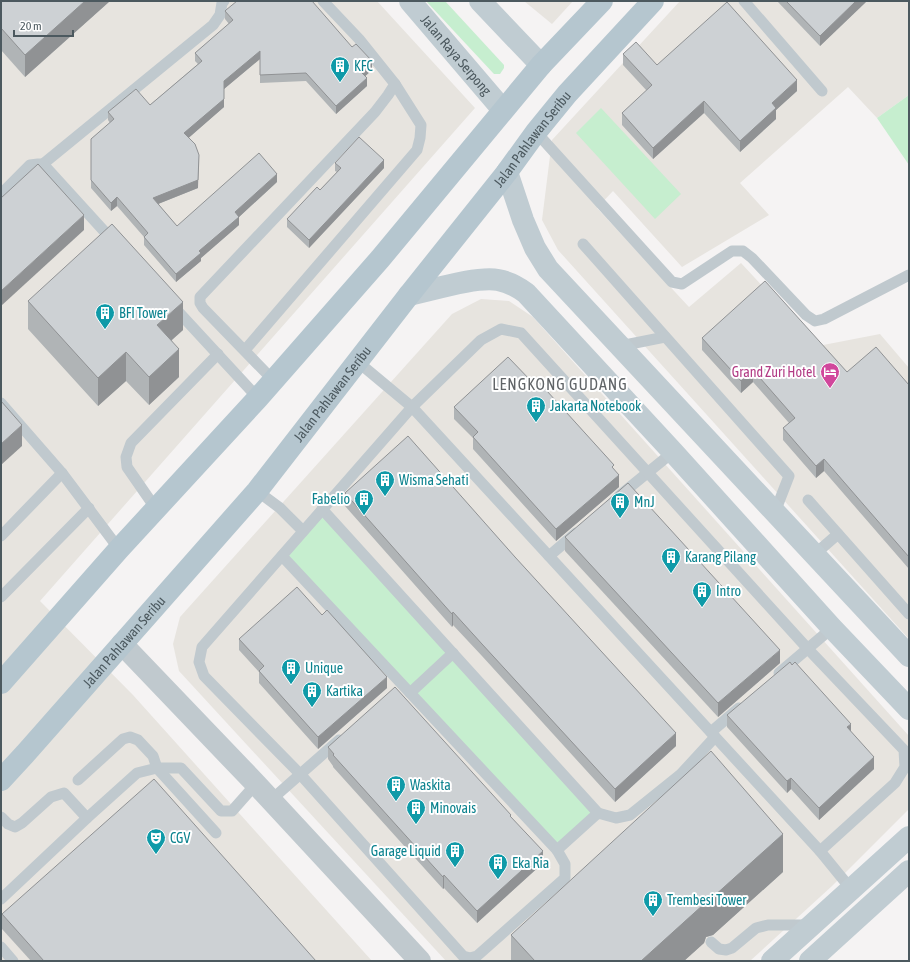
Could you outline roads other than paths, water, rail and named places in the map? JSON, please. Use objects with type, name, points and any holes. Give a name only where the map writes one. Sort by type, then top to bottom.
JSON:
[{"type":"main road","points":[[1,683],[119,549],[258,398],[380,260],[541,65],[602,1]]},
{"type":"main road","name":"Jalan Pahlawan Seribu","points":[[1,780],[258,491],[409,295],[507,172],[536,132],[567,94],[653,1]]},
{"type":"street","name":"Jalan Raya Serpong","points":[[410,1],[503,110]]},
{"type":"street","points":[[480,1],[541,65]]},
{"type":"street","points":[[507,172],[529,234],[535,248],[548,269],[909,656]]},
{"type":"street","points":[[526,293],[548,269]]},
{"type":"street","points":[[409,295],[482,280],[498,280],[514,285],[526,293],[673,452],[832,628],[909,709]]},
{"type":"street","points":[[122,644],[256,784],[420,961]]},
{"type":"street","points":[[772,961],[909,837]]},
{"type":"street","points":[[810,961],[909,871]]},
{"type":"lane","points":[[1,194],[30,165],[43,164],[213,25],[220,15],[222,3],[224,1]]},
{"type":"lane","points":[[245,350],[417,150],[420,138],[421,125],[394,84],[359,39],[322,1]]},
{"type":"lane","points":[[744,1],[822,91]]},
{"type":"lane","points":[[273,380],[203,308],[200,303],[200,297],[375,112],[388,95],[394,84]]},
{"type":"lane","points":[[536,132],[672,282],[682,284],[732,251],[743,251],[752,258],[806,315],[815,321],[824,319],[909,275]]},
{"type":"lane","points":[[43,164],[122,251]]},
{"type":"lane","points":[[583,244],[789,476],[775,512]]},
{"type":"lane","points":[[165,297],[258,398]]},
{"type":"lane","points":[[282,556],[399,687],[410,693],[557,850],[566,864],[565,878],[477,956],[470,958],[463,956],[300,774],[204,676],[199,662],[202,647],[412,407],[481,340],[501,329],[521,333],[808,648],[904,750],[904,767],[895,783],[820,851]]},
{"type":"lane","points":[[620,346],[665,337]]},
{"type":"lane","points":[[156,509],[127,467],[126,457],[131,443],[218,354]]},
{"type":"lane","points":[[358,362],[412,407],[820,851],[851,889]]},
{"type":"lane","points":[[1,403],[62,473],[119,549]]},
{"type":"lane","points":[[613,501],[673,452]]},
{"type":"lane","points":[[1,536],[62,473]]},
{"type":"lane","points":[[258,491],[280,508],[303,531]]},
{"type":"lane","points":[[808,500],[909,614]]},
{"type":"lane","points":[[1,597],[89,508]]},
{"type":"lane","points":[[322,509],[598,813],[616,818],[630,815],[681,774],[713,735],[745,703]]},
{"type":"lane","points":[[549,556],[584,526]]},
{"type":"lane","points":[[815,554],[838,534]]},
{"type":"lane","points":[[773,678],[832,628]]},
{"type":"lane","points":[[410,693],[453,653]]},
{"type":"lane","points":[[271,800],[345,734]]},
{"type":"lane","points":[[78,780],[123,739],[130,737],[138,740],[153,756],[157,768],[216,833]]},
{"type":"lane","points":[[1,899],[137,773],[157,768],[180,768],[221,811],[232,811],[256,784]]},
{"type":"lane","points":[[1,817],[8,824],[15,827],[22,823],[51,797],[64,794],[87,818]]},
{"type":"lane","points":[[557,850],[598,813]]},
{"type":"lane","points":[[711,942],[719,949],[726,950],[732,948],[756,928],[768,924],[811,925]]},
{"type":"lane","points":[[1,948],[13,961]]},
{"type":"place","name":"KFC","points":[[340,83]]},
{"type":"place","name":"BFI Tower","points":[[105,330]]},
{"type":"place","name":"Grand Zuri Hotel","points":[[830,389]]},
{"type":"place","name":"Jakarta Notebook","points":[[536,423]]},
{"type":"place","name":"Wisma Sehati","points":[[385,497]]},
{"type":"place","name":"Fabelio","points":[[364,516]]},
{"type":"place","name":"MnJ","points":[[620,519]]},
{"type":"place","name":"Karang Pilang","points":[[671,574]]},
{"type":"place","name":"Intro","points":[[702,608]]},
{"type":"place","name":"Unique","points":[[291,685]]},
{"type":"place","name":"Kartika","points":[[312,708]]},
{"type":"place","name":"Waskita","points":[[396,802]]},
{"type":"place","name":"Minovais","points":[[416,825]]},
{"type":"place","name":"CGV","points":[[156,855]]},
{"type":"place","name":"Garage Liquid","points":[[455,868]]},
{"type":"place","name":"Eka Ria","points":[[498,880]]},
{"type":"place","name":"Trembesi Tower","points":[[653,917]]},
{"type":"district","name":"LENGKONG GUDANG","points":[[560,384]]}]
